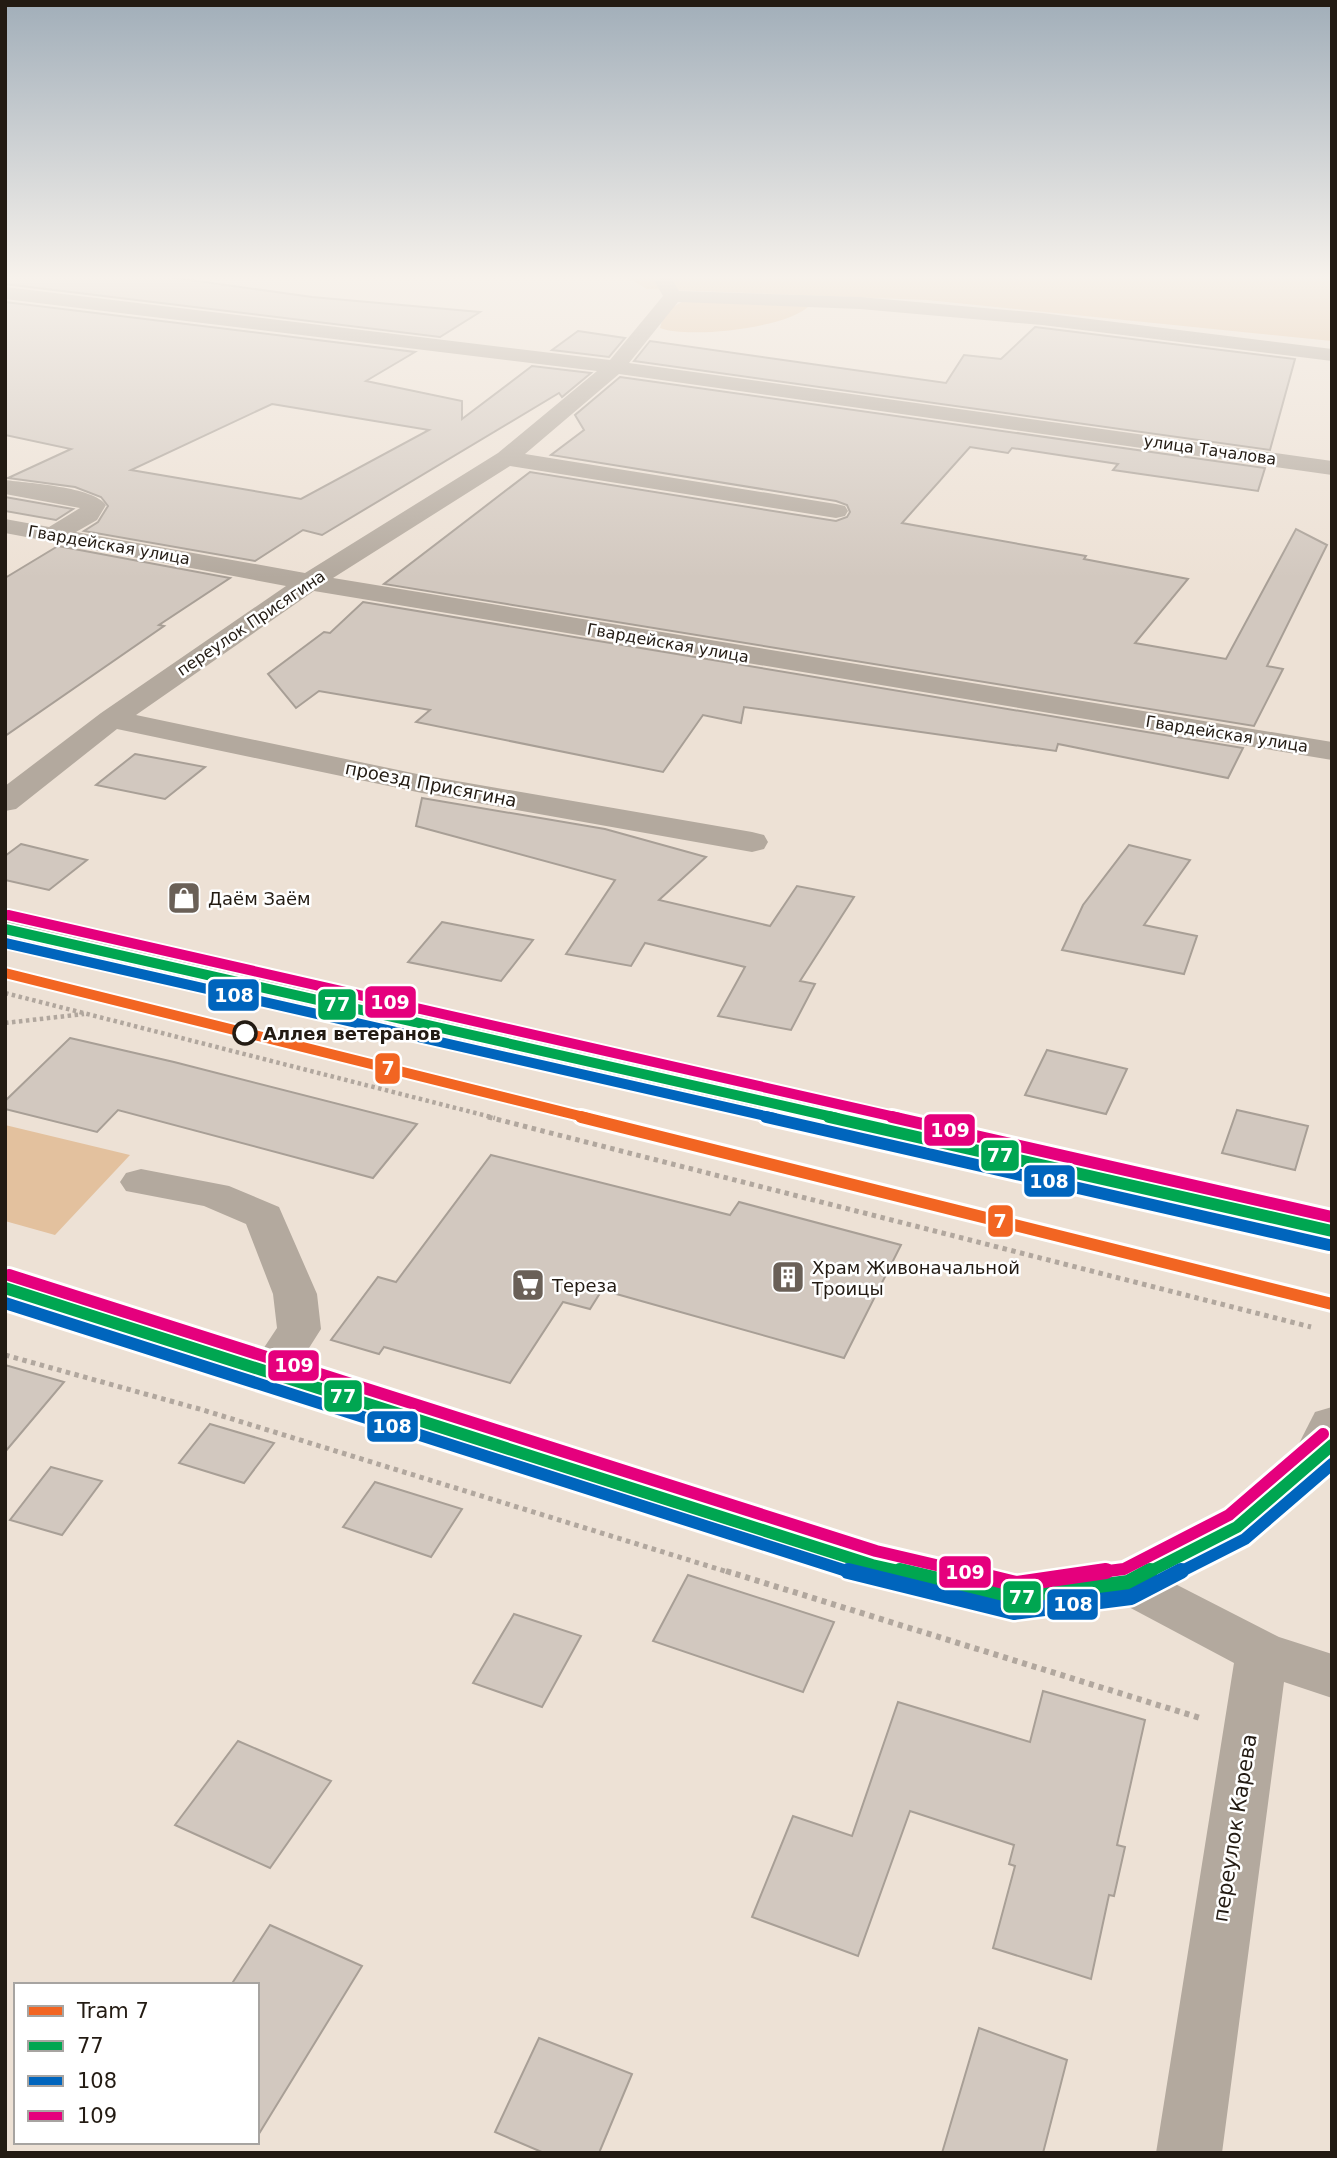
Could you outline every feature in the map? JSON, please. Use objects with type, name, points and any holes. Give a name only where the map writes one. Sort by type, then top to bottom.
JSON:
[{"type":"highway","points":[[5,929],[1332,1231]]},
{"type":"highway","points":[[5,1289],[872,1565],[1015,1598],[1128,1583],[1237,1527],[1326,1444]]},
{"type":"street","name":"переулок Присягина","points":[[5,802],[111,719],[309,582],[506,458],[604,377]]},
{"type":"street","name":"улица Тачалова","points":[[677,377],[1332,468]]},
{"type":"street","points":[[506,458],[836,511]]},
{"type":"street","points":[[5,487],[80,499],[94,505],[88,515],[54,534]]},
{"type":"street","name":"Гвардейская улица","points":[[5,526],[309,582],[1332,751]]},
{"type":"street","name":"проезд Присягина","points":[[111,719],[422,784],[752,842]]},
{"type":"street","points":[[141,1182],[214,1195],[264,1216],[295,1294],[299,1329],[269,1374]]},
{"type":"street","points":[[1128,1583],[1262,1653],[1332,1676]]},
{"type":"street","name":"переулок Карева","points":[[1189,2153],[1248,1733],[1262,1653]]},
{"type":"path","points":[[5,993],[1311,1327]]},
{"type":"path","points":[[5,1023],[88,1014]]},
{"type":"path","points":[[5,1355],[216,1414],[1248,1733]]},
{"type":"shaded area","points":[[5,1125],[130,1155],[55,1235],[5,1221]]},
{"type":"building","points":[[5,377],[373,377],[366,381],[462,401],[462,419],[518,377],[587,377],[562,397],[559,393],[322,535],[303,530],[255,561],[84,531],[98,522],[108,506],[101,497],[75,487],[8,478],[71,449],[5,435]],"holes":[[[272,404],[429,430],[301,499],[131,470]]]},
{"type":"building","points":[[620,377],[1265,468],[1258,491],[1113,470],[1118,464],[1012,448],[1008,453],[970,447],[902,523],[1086,556],[1084,559],[1188,579],[1135,643],[1226,659],[1296,529],[1327,545],[1267,666],[1283,669],[1254,726],[384,584],[530,472],[836,521],[847,517],[850,512],[847,505],[836,501],[551,455],[584,430],[575,415]]},
{"type":"building","points":[[746,377],[902,377],[946,383],[950,377],[1290,377],[1270,450]]},
{"type":"building","points":[[5,497],[73,509],[56,520],[5,511]]},
{"type":"building","points":[[58,546],[230,578],[159,625],[164,626],[5,736],[5,578]]},
{"type":"building","points":[[363,602],[1243,748],[1228,778],[1058,744],[1056,751],[744,707],[741,723],[703,715],[663,772],[416,722],[430,710],[319,691],[296,708],[268,674],[324,632],[330,633]]},
{"type":"building","points":[[135,754],[205,767],[165,799],[96,785]]},
{"type":"building","points":[[422,798],[605,829],[706,857],[659,900],[770,926],[797,886],[854,897],[800,981],[815,984],[791,1030],[718,1016],[745,967],[645,943],[631,966],[566,954],[615,880],[416,826]]},
{"type":"building","points":[[21,844],[87,860],[49,890],[5,880],[5,856]]},
{"type":"building","points":[[1129,845],[1190,860],[1144,925],[1197,936],[1184,974],[1062,950],[1083,905]]},
{"type":"building","points":[[442,922],[533,940],[501,981],[408,962]]},
{"type":"building","points":[[70,1038],[417,1124],[373,1178],[118,1110],[97,1132],[5,1109],[5,1101]]},
{"type":"building","points":[[1047,1050],[1127,1069],[1106,1114],[1025,1095]]},
{"type":"building","points":[[1237,1110],[1308,1126],[1295,1170],[1222,1153]]},
{"type":"building","points":[[491,1155],[730,1215],[739,1202],[901,1245],[844,1358],[602,1290],[590,1309],[563,1302],[510,1383],[384,1347],[379,1354],[331,1340],[378,1277],[396,1282]]},
{"type":"building","points":[[5,1365],[64,1382],[5,1452]]},
{"type":"building","points":[[210,1424],[274,1443],[244,1483],[179,1463]]},
{"type":"building","points":[[51,1467],[102,1481],[62,1535],[10,1520]]},
{"type":"building","points":[[375,1482],[462,1509],[431,1557],[343,1527]]},
{"type":"building","points":[[688,1575],[834,1622],[803,1692],[653,1641]]},
{"type":"building","points":[[514,1614],[581,1636],[542,1707],[473,1683]]},
{"type":"building","points":[[1043,1691],[1145,1720],[1117,1845],[1125,1847],[1114,1896],[1109,1895],[1091,1979],[993,1948],[1015,1866],[1009,1864],[1014,1845],[910,1811],[858,1956],[752,1917],[793,1816],[852,1836],[898,1702],[1030,1742]]},
{"type":"building","points":[[238,1741],[331,1781],[270,1868],[175,1825]]},
{"type":"building","points":[[270,1925],[362,1966],[259,2134],[259,1983],[232,1983]]},
{"type":"building","points":[[979,2028],[1067,2060],[1043,2153],[942,2153]]},
{"type":"building","points":[[539,2038],[632,2074],[599,2153],[544,2153],[495,2132]]},
{"type":"tram line","name":"7","points":[[5,973],[1332,1304]]},
{"type":"transit line","name":"109","points":[[8,915],[1332,1217]]},
{"type":"transit line","name":"77","points":[[5,929],[1332,1231]]},
{"type":"transit line","name":"108","points":[[5,943],[1329,1245]]},
{"type":"transit line","name":"109","points":[[9,1275],[876,1551],[1016,1584],[1124,1569],[1229,1515],[1323,1434]]},
{"type":"transit line","name":"77","points":[[5,1288],[872,1565],[1015,1598],[1128,1583],[1237,1527],[1332,1445]]},
{"type":"transit line","name":"108","points":[[5,1303],[868,1578],[1014,1612],[1131,1597],[1245,1539],[1332,1464]]},
{"type":"place","name":"Даём Заём","points":[[184,898]]},
{"type":"place","name":"Аллея ветеранов","points":[[245,1033]]},
{"type":"place","name":"Храм Живоначальной Троицы","points":[[788,1277]]},
{"type":"place","name":"Тереза","points":[[528,1285]]}]
